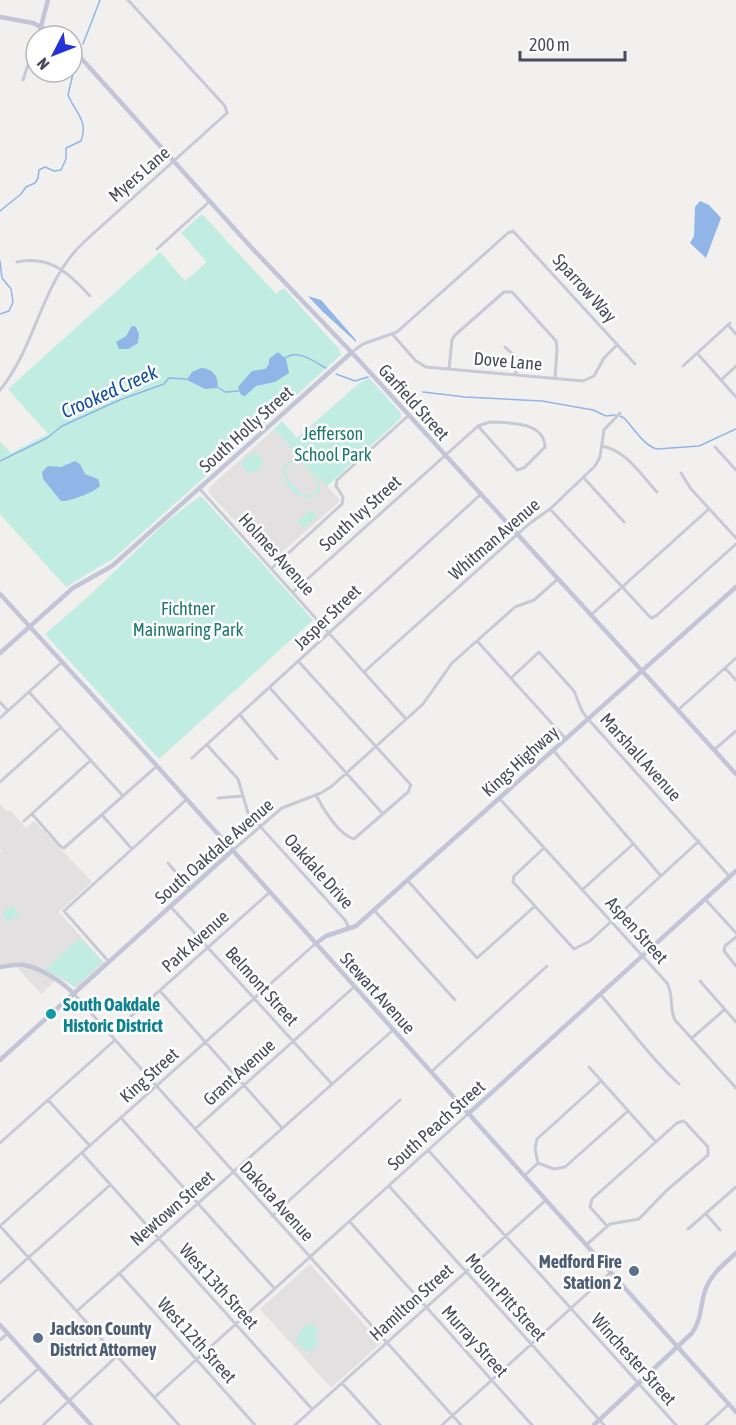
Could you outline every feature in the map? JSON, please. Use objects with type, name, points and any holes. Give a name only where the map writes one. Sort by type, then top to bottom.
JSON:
[{"type":"main road","points":[[42,24],[48,0]]},
{"type":"main road","points":[[2,19],[23,20],[35,24]]},
{"type":"main road","name":"Garfield Street","points":[[84,61],[736,774]]},
{"type":"main road","name":"South Holly Street","points":[[0,653],[73,588],[112,566],[351,353]]},
{"type":"main road","name":"Kings Highway","points":[[315,944],[326,936],[350,930],[374,910],[736,586]]},
{"type":"main road","name":"Stewart Avenue","points":[[0,594],[233,850],[736,1412]]},
{"type":"main road","name":"South Oakdale Avenue","points":[[0,1060],[233,850]]},
{"type":"main road","name":"South Peach Street","points":[[468,1114],[736,871]]},
{"type":"main road","points":[[0,967],[18,964],[30,966],[63,983],[74,993]]},
{"type":"main road","points":[[594,1425],[679,1348],[698,1323],[708,1284],[715,1273],[736,1253]]},
{"type":"main road","points":[[0,1325],[92,1425]]},
{"type":"street","name":"Myers Lane","points":[[0,390],[14,369],[60,270],[81,244],[225,117],[228,110],[128,0]]},
{"type":"street","points":[[157,249],[210,201]]},
{"type":"street","name":"South Holly Street","points":[[351,353],[363,344],[393,334],[513,231]]},
{"type":"street","name":"Sparrow Way","points":[[513,231],[635,364]]},
{"type":"street","points":[[17,262],[37,260],[48,262],[75,280],[90,296]]},
{"type":"street","points":[[449,369],[452,340],[455,335],[508,291],[512,292],[556,341],[555,378]]},
{"type":"street","points":[[683,366],[729,324],[736,334]]},
{"type":"street","name":"Dove Lane","points":[[393,334],[421,365],[583,381],[594,376],[604,358],[617,345]]},
{"type":"street","points":[[505,346],[515,356],[516,375]]},
{"type":"street","points":[[696,353],[736,398]]},
{"type":"street","points":[[721,380],[736,366]]},
{"type":"street","name":"Whitman Avenue","points":[[364,672],[584,478],[597,464],[604,430],[620,414]]},
{"type":"street","points":[[272,568],[342,504],[343,497],[336,486],[337,480],[409,415]]},
{"type":"street","points":[[490,422],[527,425],[541,436],[545,447],[524,468],[518,470],[478,426],[490,422]]},
{"type":"street","name":"South Ivy Street","points":[[293,592],[478,426]]},
{"type":"street","points":[[602,446],[615,449],[623,454],[657,492]]},
{"type":"street","points":[[715,447],[736,470]]},
{"type":"street","points":[[681,473],[684,480],[736,538]]},
{"type":"street","points":[[584,478],[624,522]]},
{"type":"street","name":"Holmes Avenue","points":[[199,488],[406,719]]},
{"type":"street","name":"Jasper Street","points":[[192,758],[481,494]]},
{"type":"street","points":[[550,509],[651,618],[736,544]]},
{"type":"street","points":[[591,615],[710,509]]},
{"type":"street","name":"South Oakdale Avenue","points":[[233,850],[287,805],[328,789],[428,699],[452,663],[515,607],[534,600],[558,579]]},
{"type":"street","points":[[477,641],[566,739]]},
{"type":"street","name":"Marshall Avenue","points":[[511,678],[539,652],[574,691],[588,719],[730,877]]},
{"type":"street","points":[[678,710],[736,658]]},
{"type":"street","points":[[0,718],[62,662]]},
{"type":"street","points":[[299,662],[375,747],[399,770],[410,783],[411,788],[357,838],[352,839],[326,814],[316,795]]},
{"type":"street","points":[[725,668],[736,680]]},
{"type":"street","points":[[270,688],[383,815]]},
{"type":"street","points":[[29,692],[123,796]]},
{"type":"street","points":[[0,702],[8,711]]},
{"type":"street","points":[[240,715],[277,759]]},
{"type":"street","points":[[0,782],[61,727]]},
{"type":"street","points":[[714,750],[736,731]]},
{"type":"street","name":"Oakdale Drive","points":[[207,745],[238,779],[247,810],[345,920],[350,930]]},
{"type":"street","points":[[553,750],[662,877]]},
{"type":"street","points":[[24,821],[91,760]]},
{"type":"street","points":[[32,814],[61,847],[66,848],[157,766]]},
{"type":"street","points":[[218,798],[243,796]]},
{"type":"street","name":"Aspen Street","points":[[499,798],[670,988],[673,1016],[736,1088]]},
{"type":"street","points":[[109,962],[65,913],[65,909],[187,799]]},
{"type":"street","points":[[102,815],[132,849]]},
{"type":"street","points":[[544,848],[513,876],[513,879],[574,949],[585,944],[611,922],[699,842]]},
{"type":"street","points":[[582,890],[632,844]]},
{"type":"street","points":[[168,863],[190,889]]},
{"type":"street","points":[[407,881],[477,958],[535,906]]},
{"type":"street","name":"Park Avenue","points":[[111,1034],[270,892]]},
{"type":"street","points":[[705,899],[736,935],[725,946],[724,951],[736,966]]},
{"type":"street","name":"Belmont Street","points":[[171,906],[332,1084]]},
{"type":"street","points":[[374,910],[455,1000]]},
{"type":"street","name":"King Street","points":[[0,1226],[315,944]]},
{"type":"street","points":[[431,1072],[547,966]]},
{"type":"street","points":[[700,981],[736,1022]]},
{"type":"street","name":"Grant Avenue","points":[[195,1130],[354,987]]},
{"type":"street","points":[[160,991],[282,1128]]},
{"type":"street","name":"Dakota Avenue","points":[[74,993],[461,1425]]},
{"type":"street","points":[[600,994],[636,1039],[679,1084]]},
{"type":"street","points":[[692,1038],[724,1009]]},
{"type":"street","name":"Newtown Street","points":[[77,1311],[393,1030]]},
{"type":"street","points":[[0,1143],[115,1040]]},
{"type":"street","points":[[589,1067],[656,1142]]},
{"type":"street","points":[[538,1163],[535,1149],[537,1139],[601,1081]]},
{"type":"street","points":[[48,1100],[90,1146]]},
{"type":"street","points":[[272,1216],[400,1100]]},
{"type":"street","points":[[538,1163],[554,1169],[565,1167],[628,1111]]},
{"type":"street","name":"South Peach Street","points":[[155,1397],[468,1114]]},
{"type":"street","points":[[121,1118],[275,1289]]},
{"type":"street","points":[[586,1245],[607,1226],[639,1219],[666,1191],[705,1158],[709,1152],[708,1147],[683,1121],[677,1123],[591,1202],[592,1210],[607,1226]]},
{"type":"street","name":"Winchester Street","points":[[428,1150],[676,1425]]},
{"type":"street","name":"West 13th Street","points":[[82,1153],[312,1409]]},
{"type":"street","points":[[524,1176],[538,1163]]},
{"type":"street","points":[[0,1283],[110,1185]]},
{"type":"street","name":"Mount Pitt Street","points":[[389,1186],[604,1425]]},
{"type":"street","points":[[688,1229],[736,1187]]},
{"type":"street","name":"Hamilton Street","points":[[295,1425],[546,1200]]},
{"type":"street","points":[[706,1214],[720,1230]]},
{"type":"street","name":"Murray Street","points":[[350,1222],[532,1425]]},
{"type":"street","points":[[0,1226],[179,1425]]},
{"type":"street","points":[[442,1425],[611,1272]]},
{"type":"street","name":"West 12th Street","points":[[119,1273],[255,1425]]},
{"type":"street","points":[[0,1340],[8,1334]]},
{"type":"street","points":[[43,1425],[117,1356]]},
{"type":"street","points":[[0,1403],[39,1367]]},
{"type":"street","points":[[342,1383],[380,1425]]},
{"type":"street","points":[[706,1425],[729,1404]]},
{"type":"shaded area","points":[[274,429],[339,499],[339,502],[272,561],[208,492],[210,487]]},
{"type":"shaded area","points":[[0,804],[8,812],[10,810],[26,828],[34,821],[92,882],[59,912],[105,964],[78,988],[58,978],[41,994],[14,964],[0,966],[0,853],[2,851],[0,849]]},
{"type":"shaded area","points":[[310,1264],[381,1343],[331,1388],[260,1309]]},
{"type":"green space","points":[[202,214],[276,294],[284,288],[339,349],[341,355],[114,558],[66,587],[0,514],[0,441],[11,453],[48,434],[8,389],[160,252],[185,281],[207,262],[181,233]]},
{"type":"green space","name":"Jefferson School Park","points":[[369,378],[401,413],[401,418],[327,486],[274,429],[282,421],[297,438],[358,384]]},
{"type":"green space","points":[[254,452],[263,462],[260,470],[249,473],[242,465],[242,461]]},
{"type":"green space","points":[[297,459],[313,471],[320,485],[320,490],[313,497],[304,497],[289,486],[284,469],[288,462]],"holes":[[[294,461],[316,479],[318,488],[313,495],[302,494],[287,478],[286,468]]]},
{"type":"green space","name":"Fichtner Mainwaring Park","points":[[200,496],[313,620],[159,759],[45,634],[90,595],[166,522]]},
{"type":"green space","points":[[311,510],[317,517],[304,528],[297,522]]},
{"type":"green space","points":[[12,905],[19,913],[9,922],[2,914]]},
{"type":"green space","points":[[80,938],[103,962],[74,987],[66,980],[45,970]]},
{"type":"green space","points":[[312,1323],[319,1331],[314,1336],[319,1341],[312,1352],[309,1349],[306,1352],[297,1343],[296,1336],[306,1324],[308,1326]]},
{"type":"water","points":[[700,201],[709,205],[721,218],[706,258],[690,243],[694,236],[695,207]]},
{"type":"water","points":[[308,296],[321,300],[356,342],[322,311]]},
{"type":"water","points":[[132,326],[136,327],[139,334],[138,343],[128,349],[119,349],[116,342],[126,336]]},
{"type":"water","points":[[278,352],[286,359],[289,373],[275,382],[256,386],[245,396],[241,395],[238,387],[252,371],[265,369],[269,364],[269,359]]},
{"type":"water","points":[[201,368],[214,374],[218,384],[217,388],[205,389],[187,380],[192,372]]},
{"type":"water","points":[[75,461],[80,464],[85,474],[98,479],[100,486],[82,496],[61,501],[43,479],[42,472],[48,466],[61,467]]},
{"type":"waterway","points":[[84,41],[100,0]]},
{"type":"waterway","points":[[0,211],[26,187],[35,183],[39,170],[45,167],[54,171],[61,170],[66,159],[66,148],[81,141],[82,122],[68,95],[71,84]]},
{"type":"waterway","points":[[0,261],[2,278],[11,289],[13,302],[9,311],[0,314]]},
{"type":"waterway","name":"Crooked Creek","points":[[284,359],[300,355],[326,368]]},
{"type":"waterway","points":[[336,374],[355,381],[368,377]]},
{"type":"waterway","name":"Crooked Creek","points":[[0,461],[47,438],[62,426],[122,399],[164,384],[169,378],[187,379]]},
{"type":"waterway","name":"Crooked Creek","points":[[216,386],[225,392],[239,391]]},
{"type":"waterway","points":[[423,392],[465,397],[542,401],[593,410],[606,416],[615,415]]},
{"type":"waterway","points":[[620,416],[643,440],[657,449],[699,446],[736,429]]},
{"type":"place","name":"South Oakdale Historic District","points":[[51,1014]]},
{"type":"place","name":"Medford Fire Station 2","points":[[634,1271]]},
{"type":"place","name":"Jackson County District Attorney","points":[[38,1338]]}]
